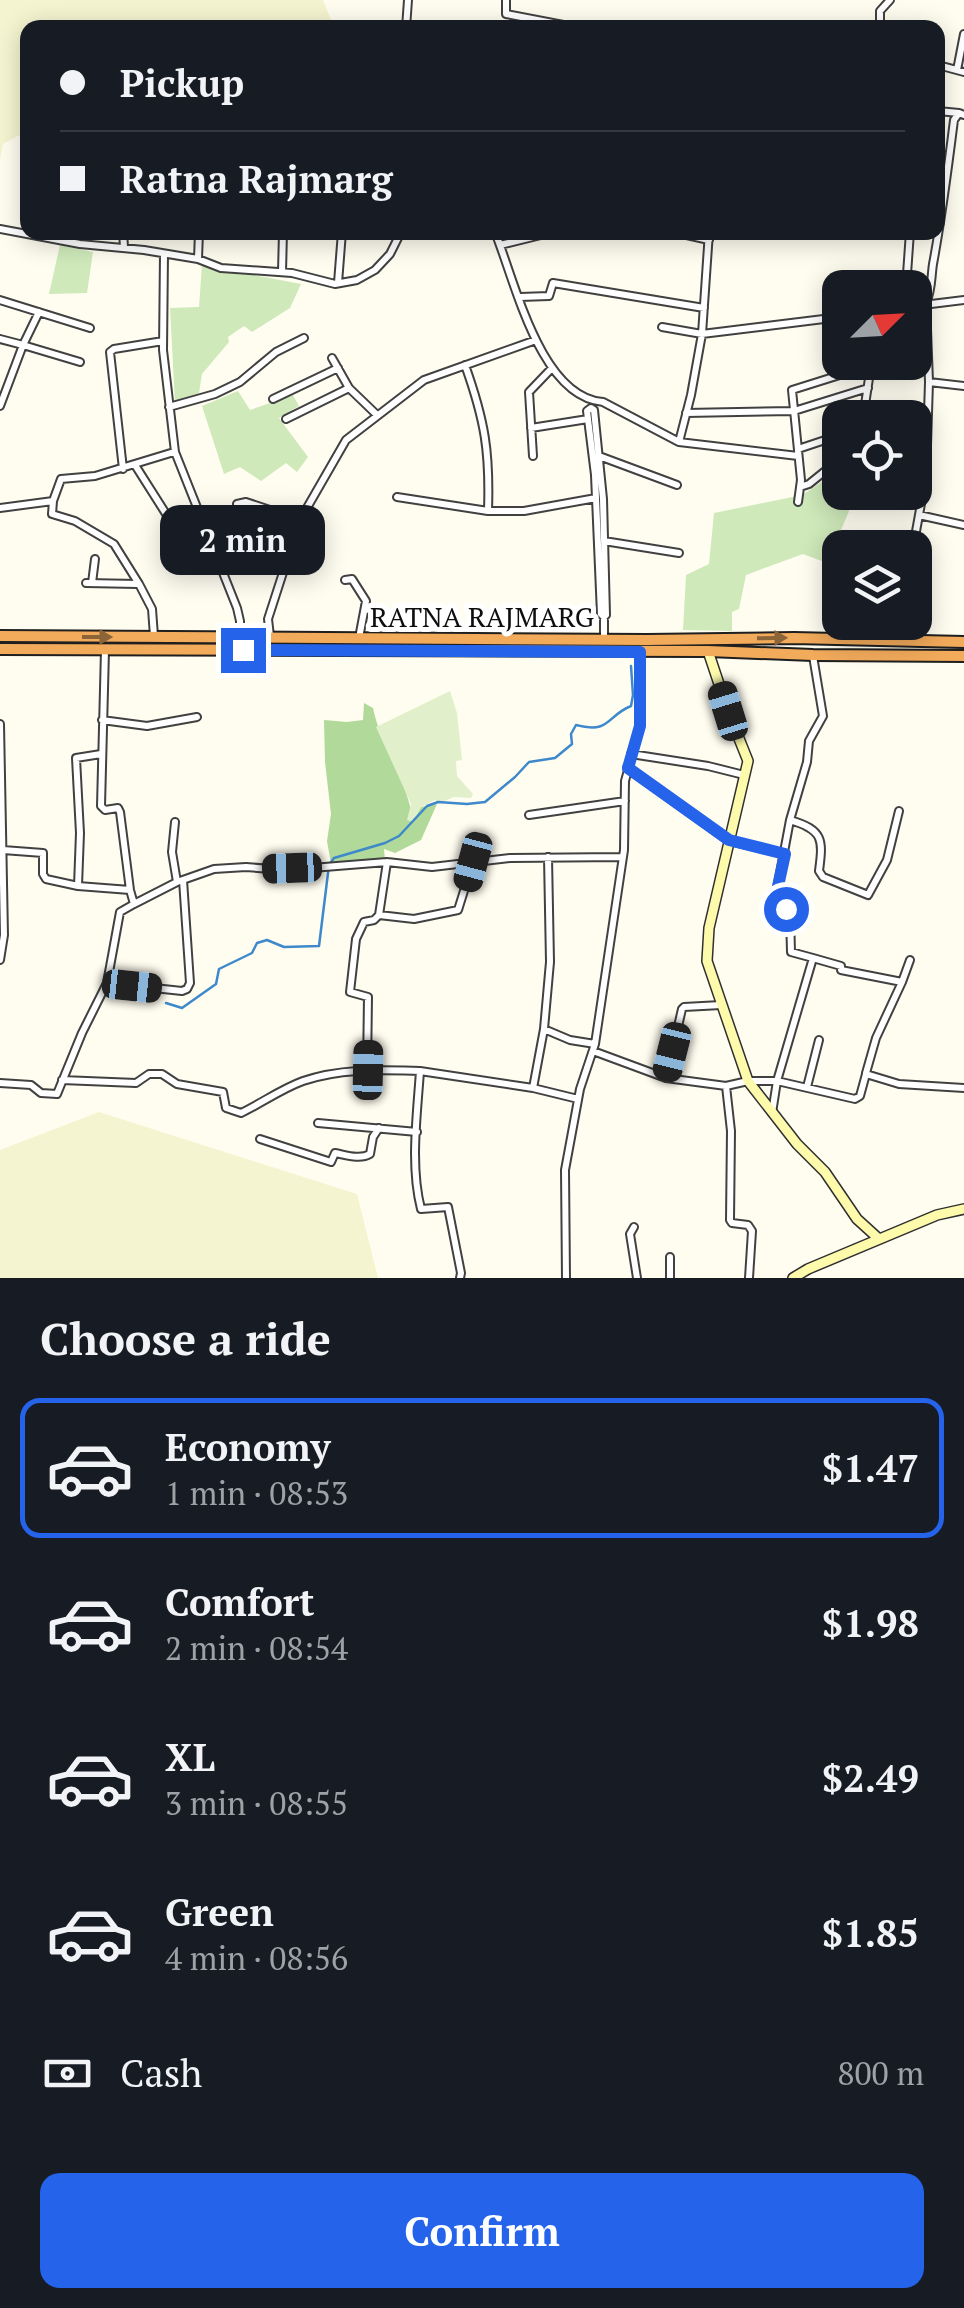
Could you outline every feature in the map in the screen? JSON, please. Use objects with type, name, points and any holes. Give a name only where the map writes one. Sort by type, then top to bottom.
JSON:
[{"type":"highway","name":"RATNA RAJMARG","points":[[0,636],[822,639]]},
{"type":"highway","name":"RATNA RAJMARG","points":[[896,640],[964,642]]},
{"type":"highway","name":"RATNA RAJMARG","points":[[0,652],[708,651],[964,656]]},
{"type":"street","points":[[506,0],[506,14],[537,20]]},
{"type":"street","points":[[960,71],[964,34]]},
{"type":"street","points":[[945,191],[954,120],[962,114]]},
{"type":"street","points":[[59,240],[338,283],[357,280],[376,270],[397,240]]},
{"type":"street","points":[[123,240],[124,248]]},
{"type":"street","points":[[198,259],[199,240]]},
{"type":"street","points":[[282,272],[284,240]]},
{"type":"street","points":[[338,283],[341,240]]},
{"type":"street","points":[[498,240],[536,340],[552,368],[590,410],[599,456],[596,498],[602,546]]},
{"type":"street","points":[[500,245],[520,240]]},
{"type":"street","points":[[679,442],[702,334],[709,240]]},
{"type":"street","points":[[907,270],[909,240]]},
{"type":"street","points":[[932,270],[939,240]]},
{"type":"street","points":[[164,254],[163,341],[174,452],[237,608],[240,637]]},
{"type":"street","points":[[520,298],[548,296],[553,283],[704,308]]},
{"type":"street","points":[[0,300],[90,328]]},
{"type":"street","points":[[932,303],[964,300]]},
{"type":"street","points":[[0,406],[39,312]]},
{"type":"street","points":[[662,327],[702,334],[822,319]]},
{"type":"street","points":[[169,407],[216,394],[240,382],[276,352],[304,338]]},
{"type":"street","points":[[0,339],[80,362]]},
{"type":"street","points":[[270,638],[268,619],[300,520],[346,440],[424,380],[536,340]]},
{"type":"street","points":[[123,469],[110,352],[163,341]]},
{"type":"street","points":[[332,358],[349,388],[377,415]]},
{"type":"street","points":[[465,365],[486,435],[488,511]]},
{"type":"street","points":[[273,399],[338,368]]},
{"type":"street","points":[[534,456],[528,392],[552,368]]},
{"type":"street","points":[[0,377],[10,381]]},
{"type":"street","points":[[798,502],[792,390],[825,380]]},
{"type":"street","points":[[866,400],[869,380]]},
{"type":"street","points":[[928,400],[929,382],[964,386]]},
{"type":"street","points":[[286,419],[349,388]]},
{"type":"street","points":[[686,413],[794,411],[868,388]]},
{"type":"street","points":[[531,428],[590,410],[603,402],[679,442],[798,452],[822,442]]},
{"type":"street","points":[[590,410],[598,475],[604,638]]},
{"type":"street","points":[[154,636],[152,609],[114,544],[76,522],[52,514],[61,479],[95,476],[174,452]]},
{"type":"street","points":[[599,456],[678,485]]},
{"type":"street","points":[[135,465],[168,518]]},
{"type":"street","points":[[800,486],[822,473]]},
{"type":"street","points":[[397,497],[488,511],[524,511],[596,498]]},
{"type":"street","points":[[0,508],[54,501]]},
{"type":"street","points":[[236,504],[246,502],[300,520]]},
{"type":"street","points":[[916,530],[920,510]]},
{"type":"street","points":[[919,515],[964,524]]},
{"type":"street","points":[[602,546],[679,553]]},
{"type":"street","points":[[95,559],[89,584],[139,584]]},
{"type":"street","points":[[345,580],[352,579],[366,601],[358,638]]},
{"type":"street","points":[[105,650],[101,806],[105,810],[118,808],[120,812],[134,904]]},
{"type":"street","points":[[708,651],[748,761],[709,928],[707,961],[748,1081],[825,1172],[857,1219],[879,1239]]},
{"type":"street","points":[[566,1278],[565,1170],[578,1099],[594,1048],[623,857],[628,768],[640,726],[640,652]]},
{"type":"street","points":[[813,655],[824,716],[809,741],[776,904],[789,910],[791,952],[837,964],[841,970],[902,982]]},
{"type":"street","points":[[102,720],[147,726],[198,717]]},
{"type":"street","points":[[0,724],[4,935],[0,960]]},
{"type":"street","points":[[78,886],[76,758],[101,754]]},
{"type":"street","points":[[631,754],[744,775]]},
{"type":"street","points":[[628,768],[729,840],[785,854]]},
{"type":"street","points":[[529,816],[625,801]]},
{"type":"street","points":[[790,820],[818,834],[822,842],[822,877],[868,896],[888,860],[899,811]]},
{"type":"street","points":[[107,983],[182,990],[190,983],[180,881],[172,852],[175,822]]},
{"type":"street","points":[[3,850],[43,853],[46,879],[130,890]]},
{"type":"street","points":[[0,1083],[31,1085],[41,1093],[57,1094],[107,983],[120,912],[180,881],[214,869],[246,867],[312,868],[386,862],[432,867],[548,857],[623,857]]},
{"type":"street","points":[[533,1088],[544,1030],[550,962],[548,857]]},
{"type":"street","points":[[379,916],[386,862]]},
{"type":"street","points":[[368,1070],[368,997],[350,992],[356,939],[364,922],[379,916],[414,919],[458,910],[473,862]]},
{"type":"street","points":[[772,1114],[777,1081],[813,958]]},
{"type":"street","points":[[544,1030],[666,1078],[726,1086],[777,1081],[855,1099],[860,1096],[876,1038],[910,960]]},
{"type":"street","points":[[666,1078],[682,1008],[721,1005]]},
{"type":"street","points":[[807,1088],[819,1040]]},
{"type":"street","points":[[62,1080],[136,1082],[149,1074],[162,1074],[177,1084],[223,1092],[226,1108],[240,1113],[306,1080],[368,1070],[420,1071],[578,1099]]},
{"type":"street","points":[[420,1071],[417,1192],[422,1209],[448,1207],[460,1278]]},
{"type":"street","points":[[866,1074],[899,1084],[964,1088]]},
{"type":"street","points":[[726,1086],[732,1131],[730,1220],[732,1224],[748,1225],[752,1231],[750,1278]]},
{"type":"street","points":[[318,1123],[417,1132]]},
{"type":"street","points":[[260,1140],[331,1162],[335,1153],[352,1157],[370,1154],[379,1128]]},
{"type":"street","points":[[792,1278],[937,1215],[964,1209]]},
{"type":"street","points":[[634,1227],[630,1234],[637,1278]]},
{"type":"street","points":[[670,1257],[670,1278]]},
{"type":"green space","points":[[0,0],[323,0],[331,20],[20,20],[20,135],[3,144],[0,160]]},
{"type":"green space","points":[[60,245],[93,252],[87,293],[49,294]]},
{"type":"green space","points":[[202,265],[301,284],[290,308],[252,332],[244,326],[228,337],[229,342],[202,374],[199,393],[175,403],[170,308],[199,307]]},
{"type":"green space","points":[[238,391],[250,410],[293,395],[299,406],[279,418],[308,457],[297,472],[286,463],[261,481],[240,467],[224,474],[202,406]]},
{"type":"green space","points":[[822,482],[822,510],[849,510],[841,530],[822,530],[822,561],[803,554],[746,575],[739,609],[732,612],[732,631],[683,630],[686,575],[709,564],[714,513],[802,495]]},
{"type":"green space","points":[[450,691],[457,713],[462,760],[456,761],[457,776],[473,794],[471,798],[454,797],[440,803],[435,800],[421,807],[413,822],[407,820],[411,804],[376,727]]},
{"type":"green space","points":[[364,703],[373,708],[406,792],[413,821],[421,807],[437,804],[421,840],[395,853],[384,849],[385,860],[331,864],[324,720],[363,720]]},
{"type":"green space","points":[[99,1112],[357,1194],[378,1278],[0,1278],[0,1150]]},
{"type":"waterway","points":[[166,1003],[182,1008],[216,984],[219,969],[252,953],[257,943],[267,940],[284,947],[319,946],[329,865],[334,858],[399,836],[427,806],[438,802],[485,802],[529,762],[555,758],[572,744],[571,734],[576,725],[602,726],[631,706],[631,666]]},
{"type":"route","points":[[243,650],[640,652],[640,726],[628,768],[729,840],[785,854],[775,900],[786,909]]}]
